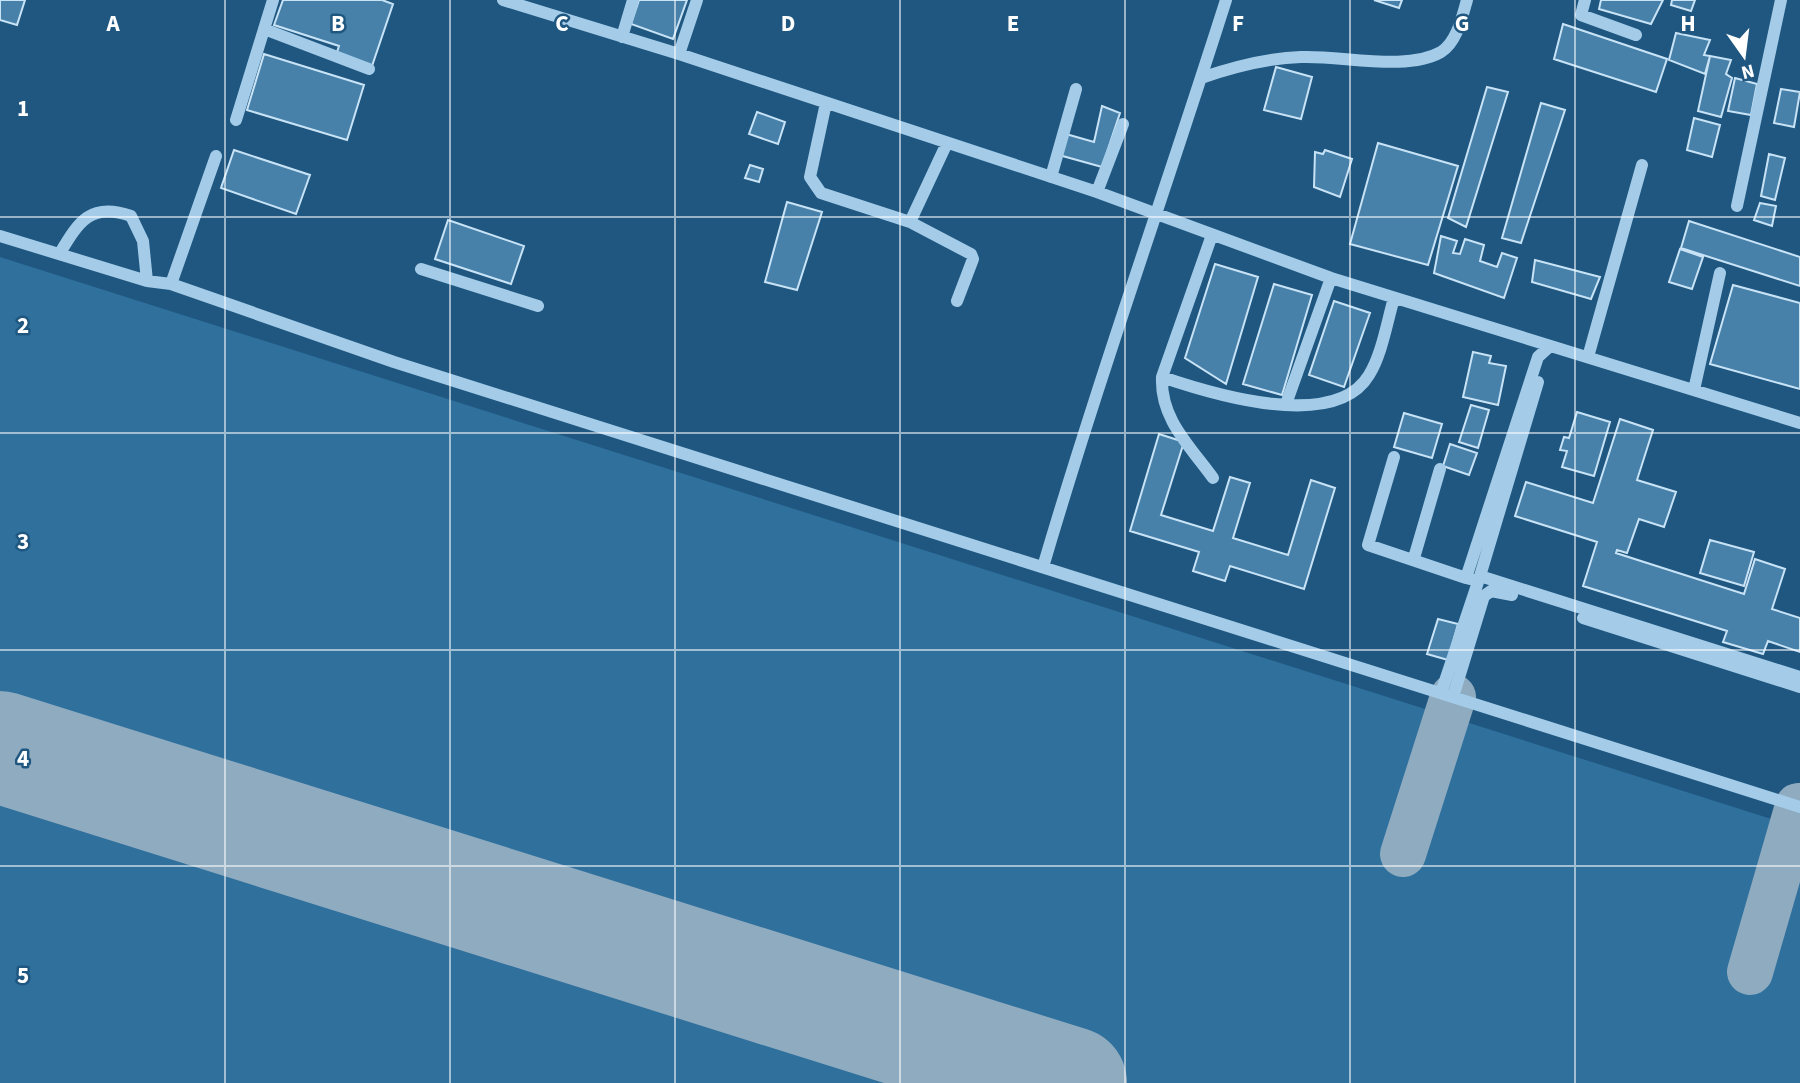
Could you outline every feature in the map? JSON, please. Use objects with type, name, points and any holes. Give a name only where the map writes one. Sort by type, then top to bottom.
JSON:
[{"type":"street","points":[[236,120],[273,0]]},
{"type":"street","points":[[622,37],[633,0]]},
{"type":"street","points":[[679,54],[697,0]]},
{"type":"street","points":[[1043,567],[1073,466],[1158,215],[1226,0]]},
{"type":"street","points":[[1201,78],[1234,66],[1301,57],[1398,61],[1428,58],[1443,51],[1455,36],[1467,0]]},
{"type":"street","points":[[1585,0],[1581,15],[1636,35]]},
{"type":"street","points":[[1737,206],[1781,0]]},
{"type":"street","points":[[508,1],[679,54],[1097,192],[1331,278],[1800,423]]},
{"type":"street","points":[[264,29],[369,69]]},
{"type":"street","points":[[1051,177],[1076,89]]},
{"type":"street","points":[[826,103],[810,177],[821,193],[910,222],[971,254],[957,301]]},
{"type":"street","points":[[1097,192],[1123,124]]},
{"type":"street","points":[[910,222],[947,143]]},
{"type":"street","points":[[172,284],[216,156]]},
{"type":"street","points":[[1588,357],[1642,165]]},
{"type":"street","points":[[60,253],[83,219],[100,212],[119,212],[131,216],[143,241],[147,281]]},
{"type":"street","points":[[1212,235],[1162,377],[1161,396],[1165,412],[1213,478]]},
{"type":"street","points":[[0,236],[147,281],[172,284],[394,362],[1799,805]]},
{"type":"street","points":[[421,269],[538,306]]},
{"type":"street","points":[[1694,390],[1720,273]]},
{"type":"street","points":[[1286,404],[1331,278]]},
{"type":"street","points":[[1162,377],[1211,393],[1286,404],[1324,404],[1355,393],[1370,374],[1394,298]]},
{"type":"street","points":[[1446,695],[1475,578],[1545,359],[1553,347]]},
{"type":"street","points":[[1394,457],[1367,542],[1371,546],[1800,677]]},
{"type":"street","points":[[1414,558],[1440,469]]},
{"type":"street","points":[[1446,695],[1483,596],[1491,591],[1499,591],[1800,687]]},
{"type":"shaded area","points":[[0,257],[1800,828],[1800,1083],[0,1083]]},
{"type":"building","points":[[0,0],[25,0],[17,25],[0,20]]},
{"type":"building","points":[[283,0],[382,0],[393,4],[372,66],[336,55],[339,46],[274,25]]},
{"type":"building","points":[[639,0],[687,0],[673,39],[631,24]]},
{"type":"building","points":[[1374,0],[1402,0],[1399,8]]},
{"type":"building","points":[[1601,0],[1663,0],[1651,24],[1599,9]]},
{"type":"building","points":[[1672,0],[1695,0],[1691,11],[1671,5]]},
{"type":"building","points":[[1563,24],[1667,59],[1656,92],[1554,59]]},
{"type":"building","points":[[1676,33],[1710,40],[1704,55],[1710,56],[1705,74],[1669,60]]},
{"type":"building","points":[[264,54],[364,85],[347,140],[247,110]]},
{"type":"building","points":[[1710,56],[1731,60],[1726,74],[1732,78],[1721,117],[1698,111]]},
{"type":"building","points":[[1276,67],[1312,77],[1301,119],[1264,110]]},
{"type":"building","points":[[1735,78],[1757,84],[1751,115],[1728,111]]},
{"type":"building","points":[[1487,87],[1508,92],[1466,227],[1448,218]]},
{"type":"building","points":[[1781,89],[1800,92],[1794,127],[1774,123]]},
{"type":"building","points":[[1541,103],[1565,110],[1521,243],[1502,238]]},
{"type":"building","points":[[1102,106],[1120,113],[1102,167],[1059,155],[1066,134],[1094,142]]},
{"type":"building","points":[[757,112],[785,122],[778,144],[749,134]]},
{"type":"building","points":[[1694,118],[1720,125],[1712,157],[1687,150]]},
{"type":"building","points":[[1378,143],[1458,166],[1428,265],[1350,244]]},
{"type":"building","points":[[234,150],[310,175],[296,214],[221,188]]},
{"type":"building","points":[[1325,150],[1352,159],[1340,197],[1314,187],[1315,152],[1323,154]]},
{"type":"building","points":[[1769,154],[1785,158],[1775,200],[1761,196]]},
{"type":"building","points":[[750,165],[763,169],[759,182],[745,178]]},
{"type":"building","points":[[787,202],[822,212],[797,290],[765,282]]},
{"type":"building","points":[[1760,203],[1776,206],[1772,226],[1754,220]]},
{"type":"building","points":[[448,220],[524,246],[511,284],[435,259]]},
{"type":"building","points":[[1689,221],[1800,257],[1800,286],[1681,248]]},
{"type":"building","points":[[1441,236],[1457,241],[1453,253],[1460,254],[1465,239],[1484,245],[1480,261],[1497,267],[1502,253],[1517,258],[1504,298],[1434,273]]},
{"type":"building","points":[[1680,249],[1703,257],[1692,289],[1669,282]]},
{"type":"building","points":[[1535,260],[1600,277],[1591,299],[1532,282]]},
{"type":"building","points":[[1215,264],[1258,277],[1226,384],[1185,358]]},
{"type":"building","points":[[1274,284],[1312,295],[1282,395],[1243,384]]},
{"type":"building","points":[[1733,285],[1800,303],[1800,389],[1710,364]]},
{"type":"building","points":[[1334,301],[1370,313],[1344,387],[1309,375]]},
{"type":"building","points":[[1473,352],[1491,356],[1489,363],[1506,366],[1498,405],[1463,397]]},
{"type":"building","points":[[1471,405],[1489,410],[1478,448],[1459,442]]},
{"type":"building","points":[[1577,412],[1610,422],[1594,476],[1562,467],[1567,451],[1560,450],[1564,437],[1569,438]]},
{"type":"building","points":[[1404,413],[1442,424],[1432,458],[1394,447]]},
{"type":"building","points":[[1620,419],[1653,430],[1637,480],[1676,492],[1664,527],[1639,519],[1627,553],[1617,550],[1616,553],[1744,594],[1755,559],[1785,569],[1772,609],[1800,618],[1800,652],[1768,641],[1763,654],[1723,642],[1727,631],[1583,586],[1597,542],[1515,516],[1526,482],[1593,503]]},
{"type":"building","points":[[1159,434],[1184,442],[1161,515],[1213,531],[1230,477],[1250,483],[1233,538],[1288,555],[1311,480],[1335,488],[1304,589],[1230,566],[1225,581],[1193,571],[1199,552],[1130,531]]},
{"type":"building","points":[[1450,444],[1477,453],[1469,475],[1443,466]]},
{"type":"building","points":[[1710,540],[1754,552],[1744,586],[1700,573]]},
{"type":"building","points":[[1438,619],[1458,624],[1448,660],[1427,654]]},
{"type":"taxiway","points":[[1403,854],[1453,697]]},
{"type":"taxiway","points":[[1750,972],[1798,806]]},
{"type":"runway","points":[[0,747],[1071,1083]]}]
